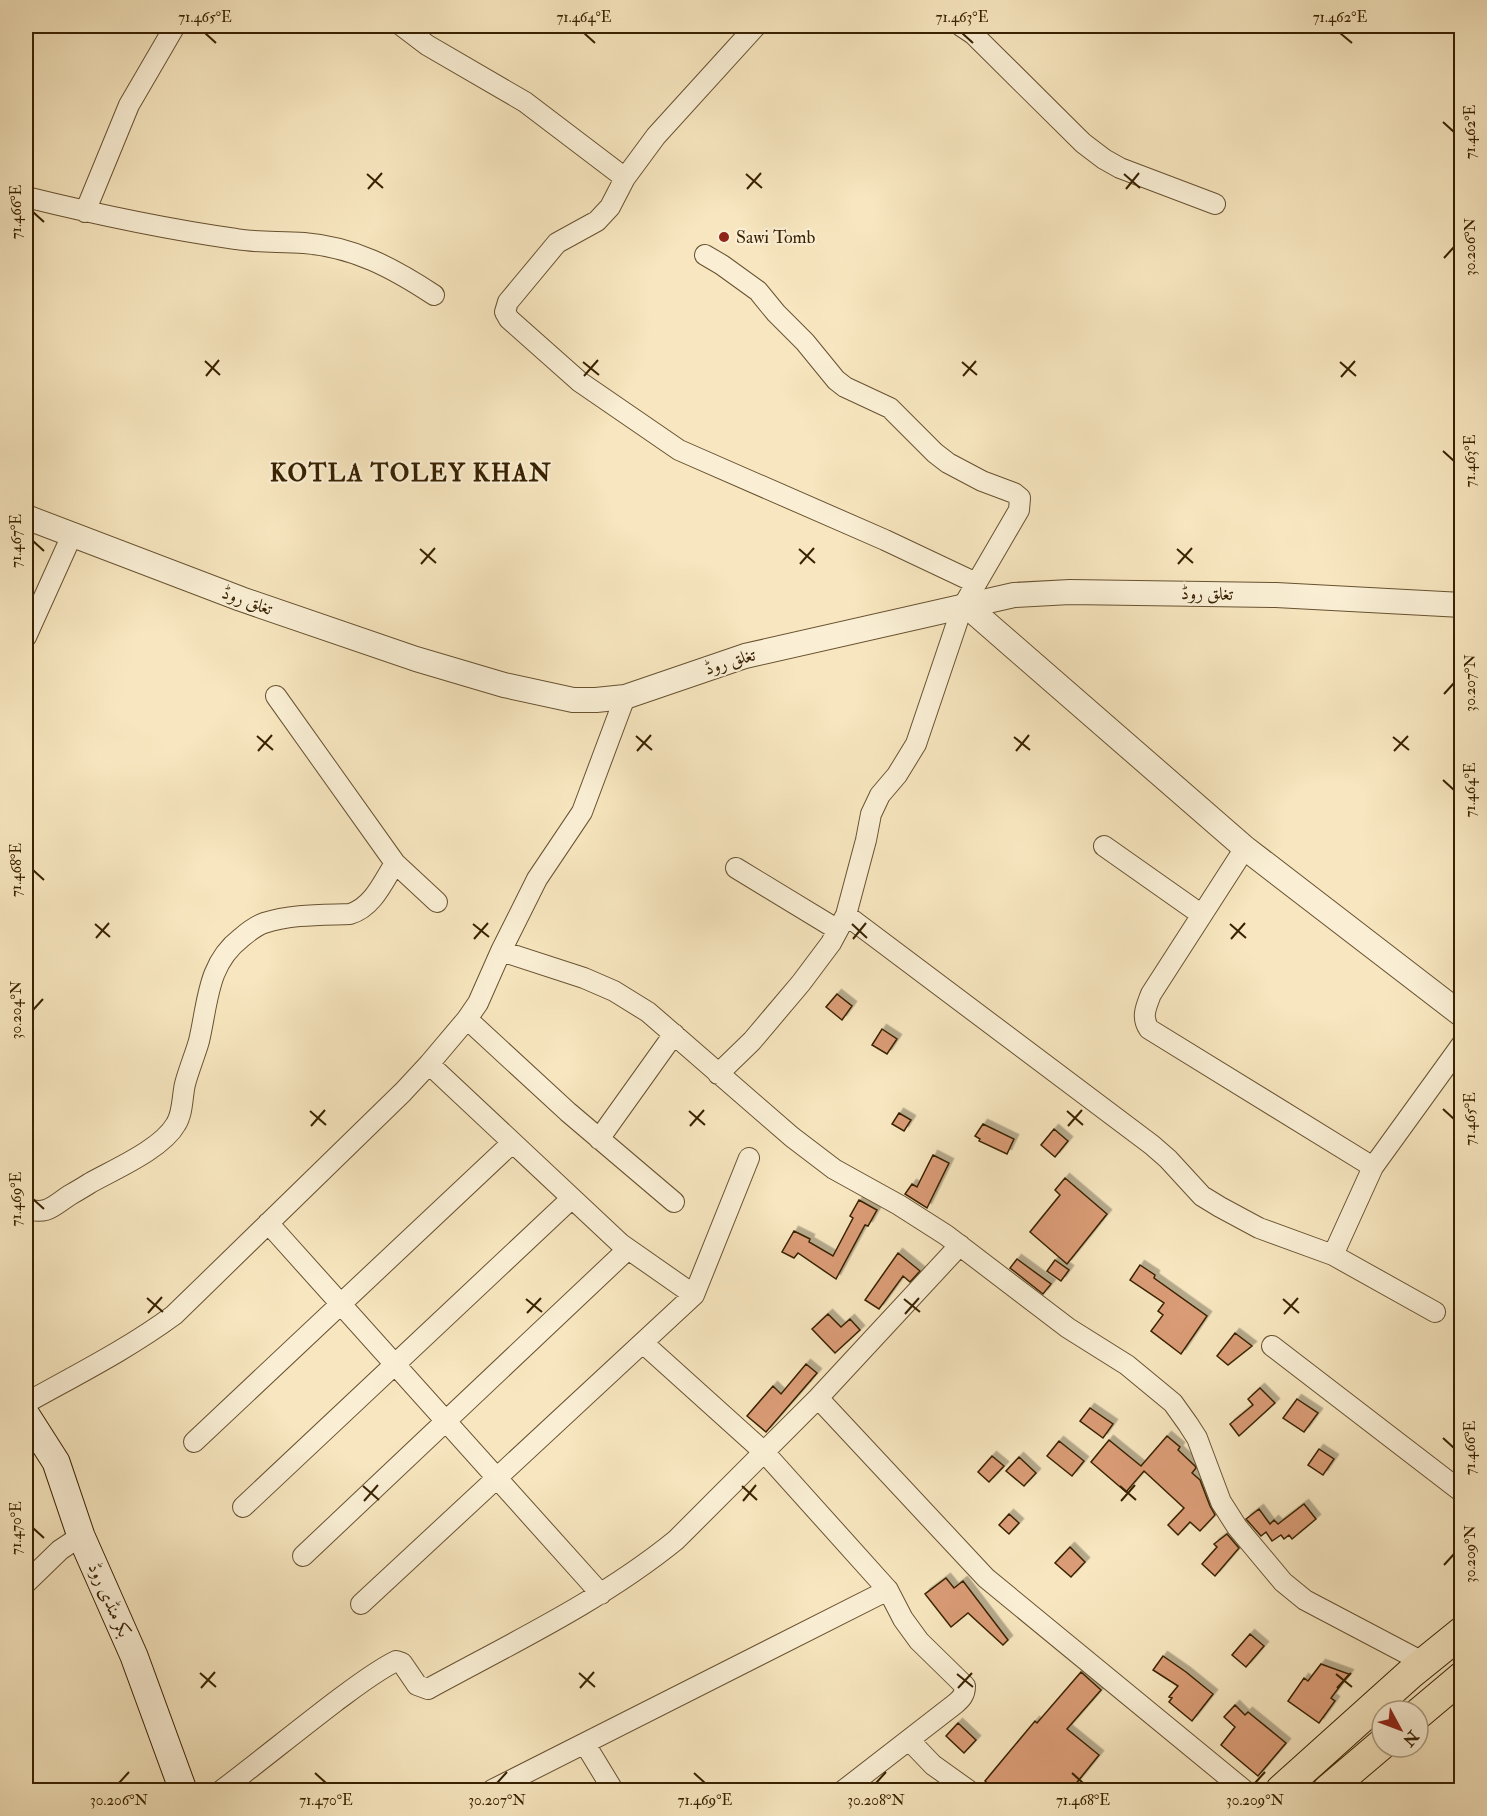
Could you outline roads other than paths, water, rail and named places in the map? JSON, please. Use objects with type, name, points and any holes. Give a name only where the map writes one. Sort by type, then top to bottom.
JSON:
[{"type":"main road","name":"بکر منڈی روڈ","points":[[29,1428],[56,1462],[81,1536],[134,1656],[183,1791]]},
{"type":"main road","points":[[1281,1791],[1410,1674],[1461,1632]]},
{"type":"main road","points":[[1430,1704],[1461,1677]]},
{"type":"main road","points":[[1328,1791],[1370,1754]]},
{"type":"street","points":[[85,212],[129,105],[175,26]]},
{"type":"street","points":[[402,26],[428,45],[525,102],[625,178]]},
{"type":"street","points":[[756,26],[656,136],[625,178],[610,207],[597,220],[557,243],[508,302],[505,312],[509,319],[580,382],[679,450],[885,540],[976,583]]},
{"type":"street","points":[[961,26],[973,34],[1083,143],[1104,159],[1120,168],[1215,204]]},
{"type":"street","points":[[26,197],[144,225],[239,240],[305,243],[340,248],[367,257],[434,295]]},
{"type":"street","points":[[705,255],[758,291],[836,380],[845,387],[890,408],[948,463],[982,481],[1014,493],[1020,498],[1019,510],[976,583],[965,608],[916,744],[897,775],[880,795],[871,814],[866,840],[842,922],[831,943],[752,1041],[718,1074]]},
{"type":"street","name":"تغلق روڈ","points":[[26,517],[241,599],[416,659],[493,682],[573,700],[625,697],[746,656],[965,608],[1014,595],[1070,592],[1276,596],[1461,605]]},
{"type":"street","points":[[26,637],[72,535]]},
{"type":"street","points":[[965,608],[1245,848],[1461,1015]]},
{"type":"street","points":[[276,696],[395,863],[437,902]]},
{"type":"street","points":[[26,1403],[150,1332],[174,1315],[429,1064],[478,1003],[537,879],[582,812],[625,697]]},
{"type":"street","points":[[1104,846],[1202,915]]},
{"type":"street","points":[[1245,848],[1151,994],[1143,1017],[1145,1022],[1149,1029],[1373,1167]]},
{"type":"street","points":[[26,1209],[37,1212],[50,1210],[70,1195],[154,1147],[170,1133],[180,1115],[185,1085],[199,1041],[206,1000],[217,966],[234,943],[262,924],[293,916],[358,912],[377,893],[395,863]]},
{"type":"street","points":[[736,868],[842,922],[1152,1145],[1202,1196],[1259,1228],[1334,1255],[1435,1312]]},
{"type":"street","points":[[501,951],[584,978],[614,991],[648,1012],[792,1137],[834,1168],[899,1204],[960,1245],[1068,1328],[1127,1365],[1173,1403],[1197,1438],[1221,1502],[1237,1527],[1283,1582],[1305,1600],[1417,1659]]},
{"type":"street","points":[[467,1019],[599,1139],[674,1202]]},
{"type":"street","points":[[599,1139],[674,1034]]},
{"type":"street","points":[[1334,1255],[1373,1167],[1461,1044]]},
{"type":"street","points":[[429,1064],[628,1249],[694,1295]]},
{"type":"street","points":[[194,1442],[512,1143]]},
{"type":"street","points":[[361,1604],[694,1295],[749,1158]]},
{"type":"street","points":[[243,1507],[572,1198]]},
{"type":"street","points":[[268,1223],[601,1594]]},
{"type":"street","points":[[222,1791],[322,1712],[365,1680],[396,1661],[402,1663],[417,1685],[428,1689],[601,1594],[655,1557],[676,1540],[818,1398],[960,1245]]},
{"type":"street","points":[[303,1556],[628,1249]]},
{"type":"street","points":[[643,1343],[764,1452],[888,1590],[903,1619],[919,1641],[965,1686],[962,1698],[844,1791]]},
{"type":"street","points":[[1272,1346],[1461,1492]]},
{"type":"street","points":[[818,1398],[986,1578],[1244,1791]]},
{"type":"street","points":[[26,1583],[60,1550],[81,1536]]},
{"type":"street","points":[[492,1791],[888,1590]]},
{"type":"street","points":[[909,1740],[933,1765],[968,1791]]},
{"type":"street","points":[[585,1744],[613,1791]]},
{"type":"place","name":"Sawi Tomb","points":[[724,237]]},
{"type":"district","name":"KOTLA TOLEY KHAN","points":[[411,473]]}]
